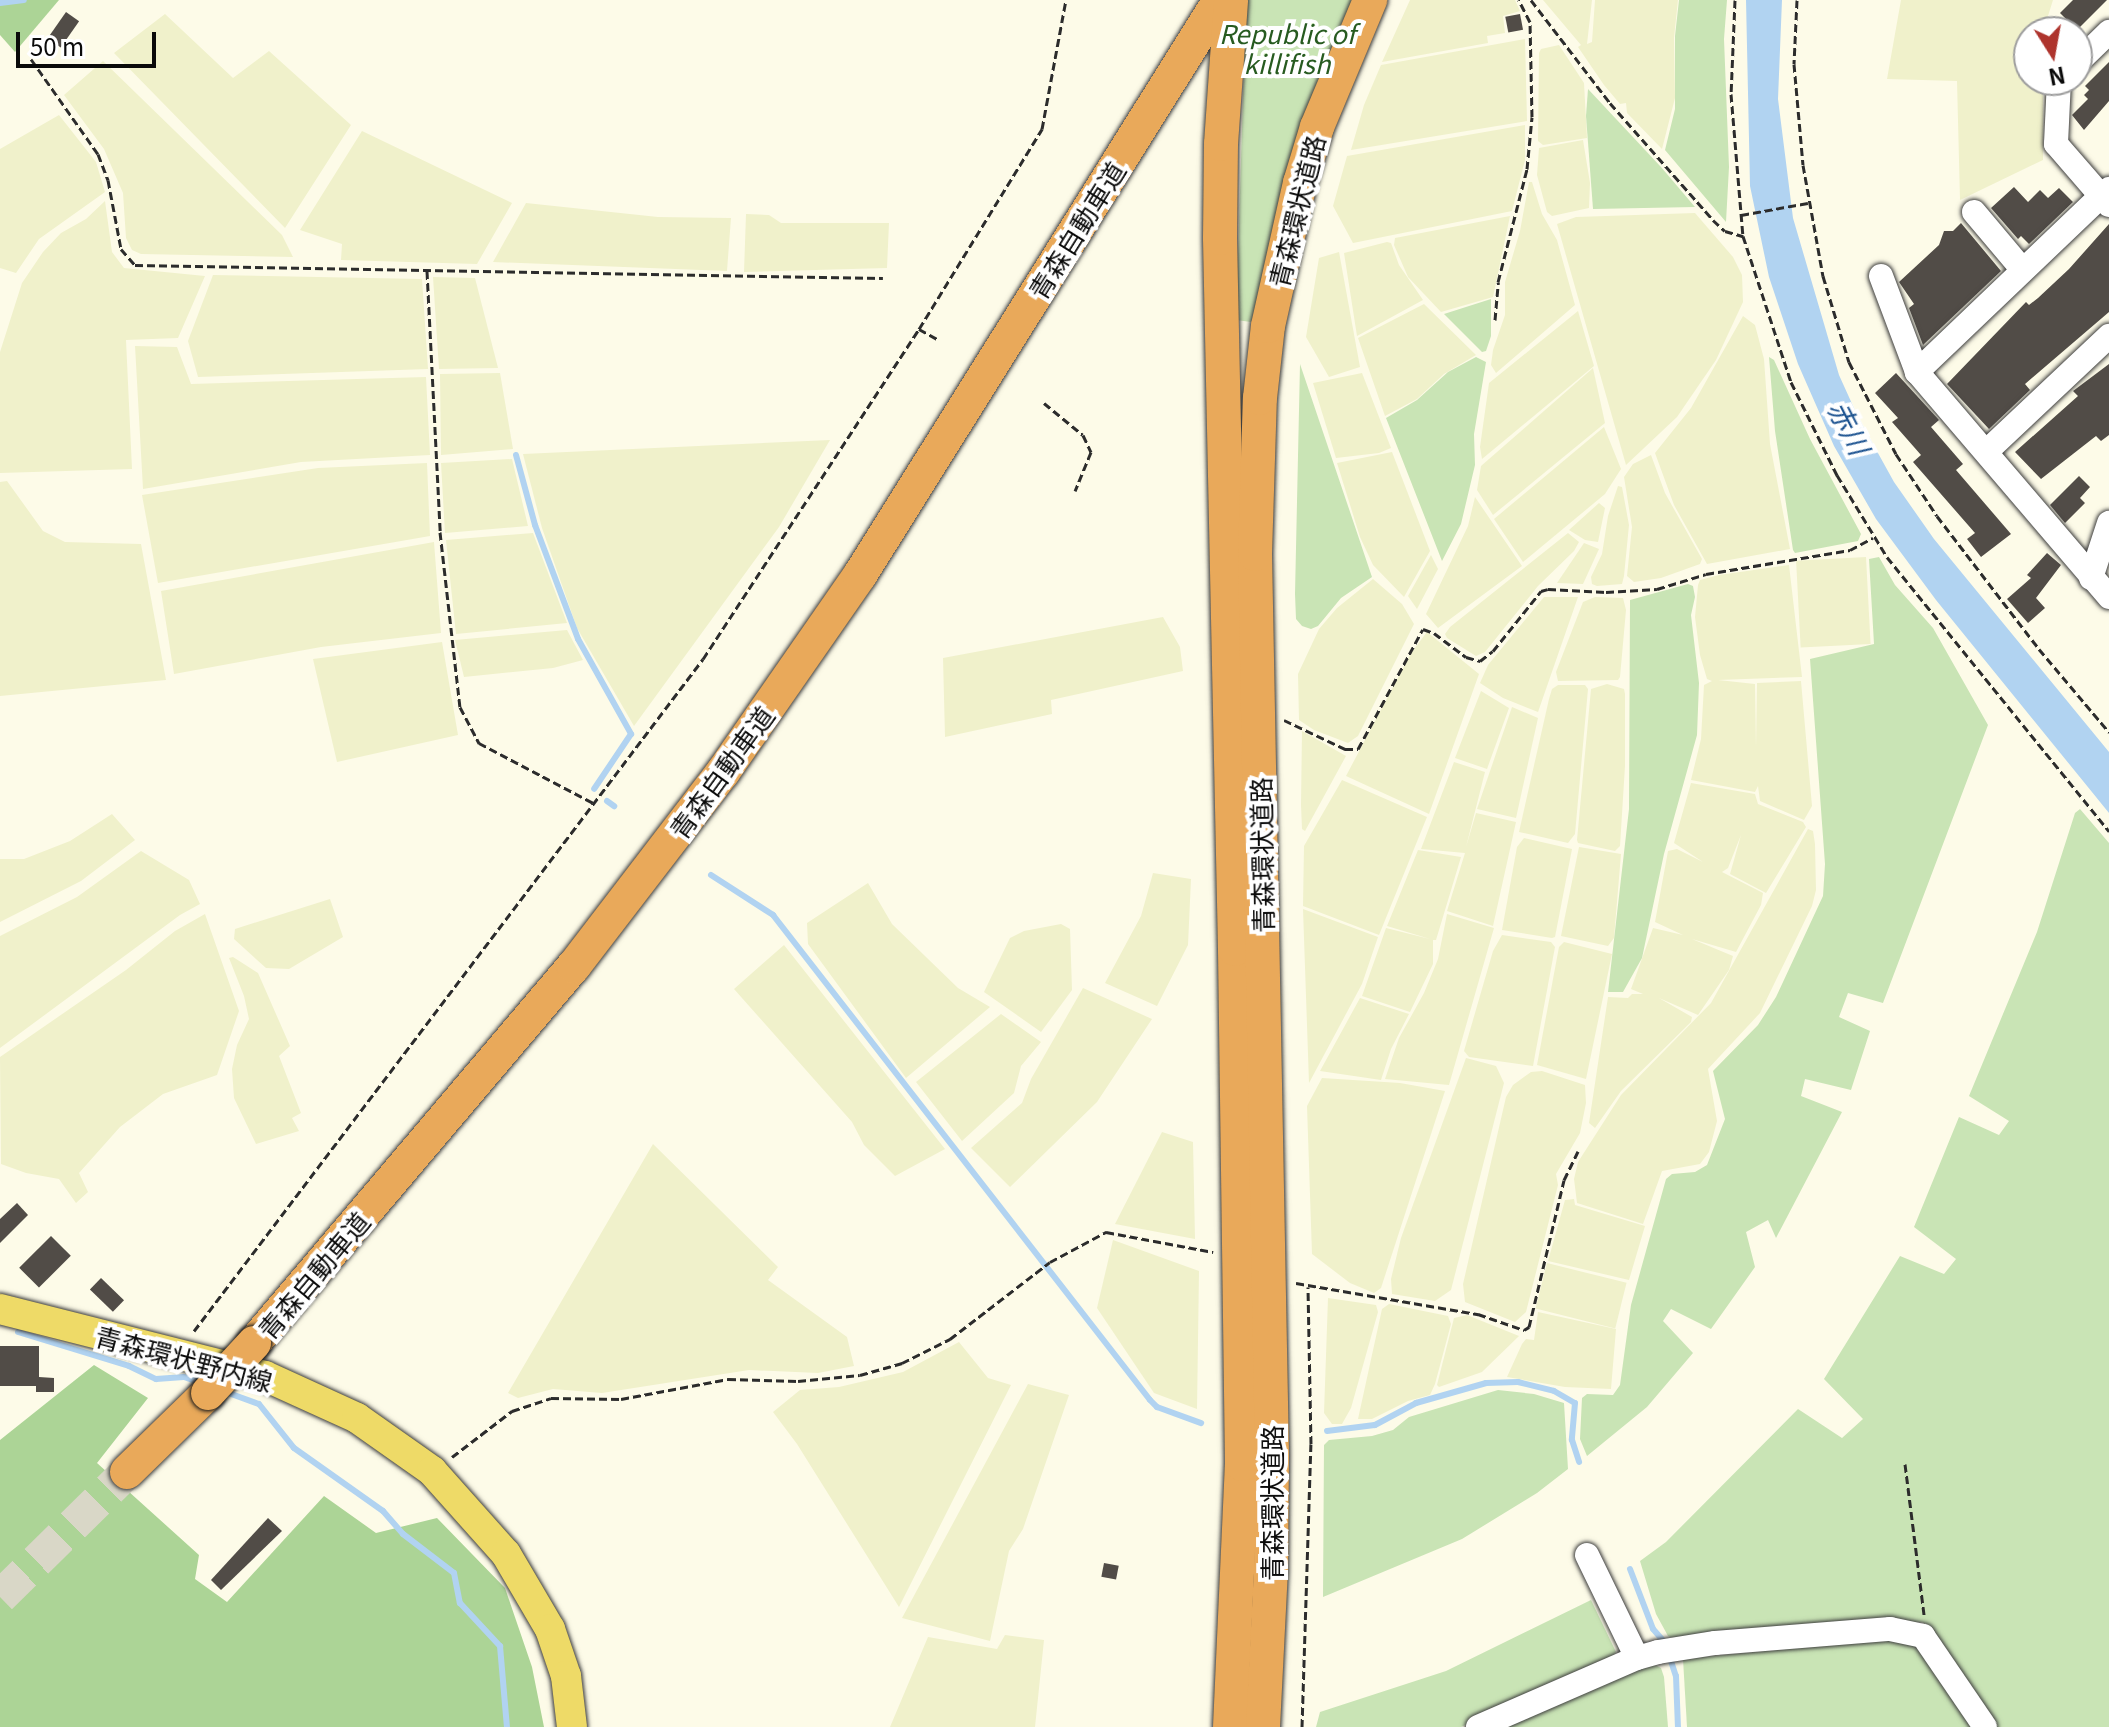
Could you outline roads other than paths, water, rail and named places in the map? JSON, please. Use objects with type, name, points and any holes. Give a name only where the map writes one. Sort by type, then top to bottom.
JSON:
[{"type":"highway","name":"青森自動車道","points":[[127,1472],[254,1343],[574,966],[723,772],[860,575],[1220,0]]},
{"type":"highway","name":"青森環状道路","points":[[1230,1727],[1242,1464],[1220,238],[1222,113],[1231,0]]},
{"type":"highway","name":"青森環状道路","points":[[1263,1727],[1271,1569],[1256,469],[1268,326],[1300,183],[1322,114],[1370,0]]},
{"type":"main road","name":"青森環状野内線","points":[[0,1309],[265,1376],[357,1418],[432,1471],[506,1554],[550,1629],[566,1676],[572,1727]]},
{"type":"street","points":[[2093,48],[2109,32]]},
{"type":"street","points":[[1917,372],[2022,269],[2106,197],[2056,144],[2058,96]]},
{"type":"street","points":[[1974,212],[2022,269]]},
{"type":"street","points":[[1881,276],[1917,372],[2109,597]]},
{"type":"street","points":[[1987,451],[2109,336]]},
{"type":"street","points":[[2091,578],[2109,523]]},
{"type":"street","points":[[1587,1555],[1637,1658]]},
{"type":"street","points":[[1478,1727],[1637,1658],[1715,1643],[1863,1630],[1903,1630],[1923,1636],[1985,1727]]},
{"type":"water","name":"赤川","points":[[1746,0],[1782,0],[1778,99],[1793,218],[1839,375],[1894,482],[1934,539],[2109,752],[2109,813],[1936,600],[1876,519],[1834,446],[1798,364],[1769,277],[1750,186]]},
{"type":"waterway","points":[[0,3],[24,0]]},
{"type":"waterway","points":[[516,455],[535,525],[578,639],[631,734],[594,789]]},
{"type":"waterway","points":[[607,801],[614,806]]},
{"type":"waterway","points":[[711,875],[773,915],[1150,1400],[1157,1407],[1201,1423]]},
{"type":"waterway","points":[[18,1332],[129,1366],[156,1379],[184,1377],[201,1383]]},
{"type":"waterway","points":[[1327,1431],[1375,1425],[1416,1403],[1486,1383],[1518,1382],[1554,1391],[1575,1403],[1572,1440],[1579,1462]]},
{"type":"waterway","points":[[223,1391],[259,1404],[294,1448],[383,1511],[403,1534],[454,1573],[460,1603],[500,1646],[507,1727]]},
{"type":"waterway","points":[[1630,1569],[1653,1629],[1665,1643]]},
{"type":"waterway","points":[[1669,1655],[1676,1676],[1678,1727]]},
{"type":"tunnel","points":[[0,1597],[127,1472]]},
{"type":"park label","name":"Republic of killifish","points":[[1287,48]]}]
